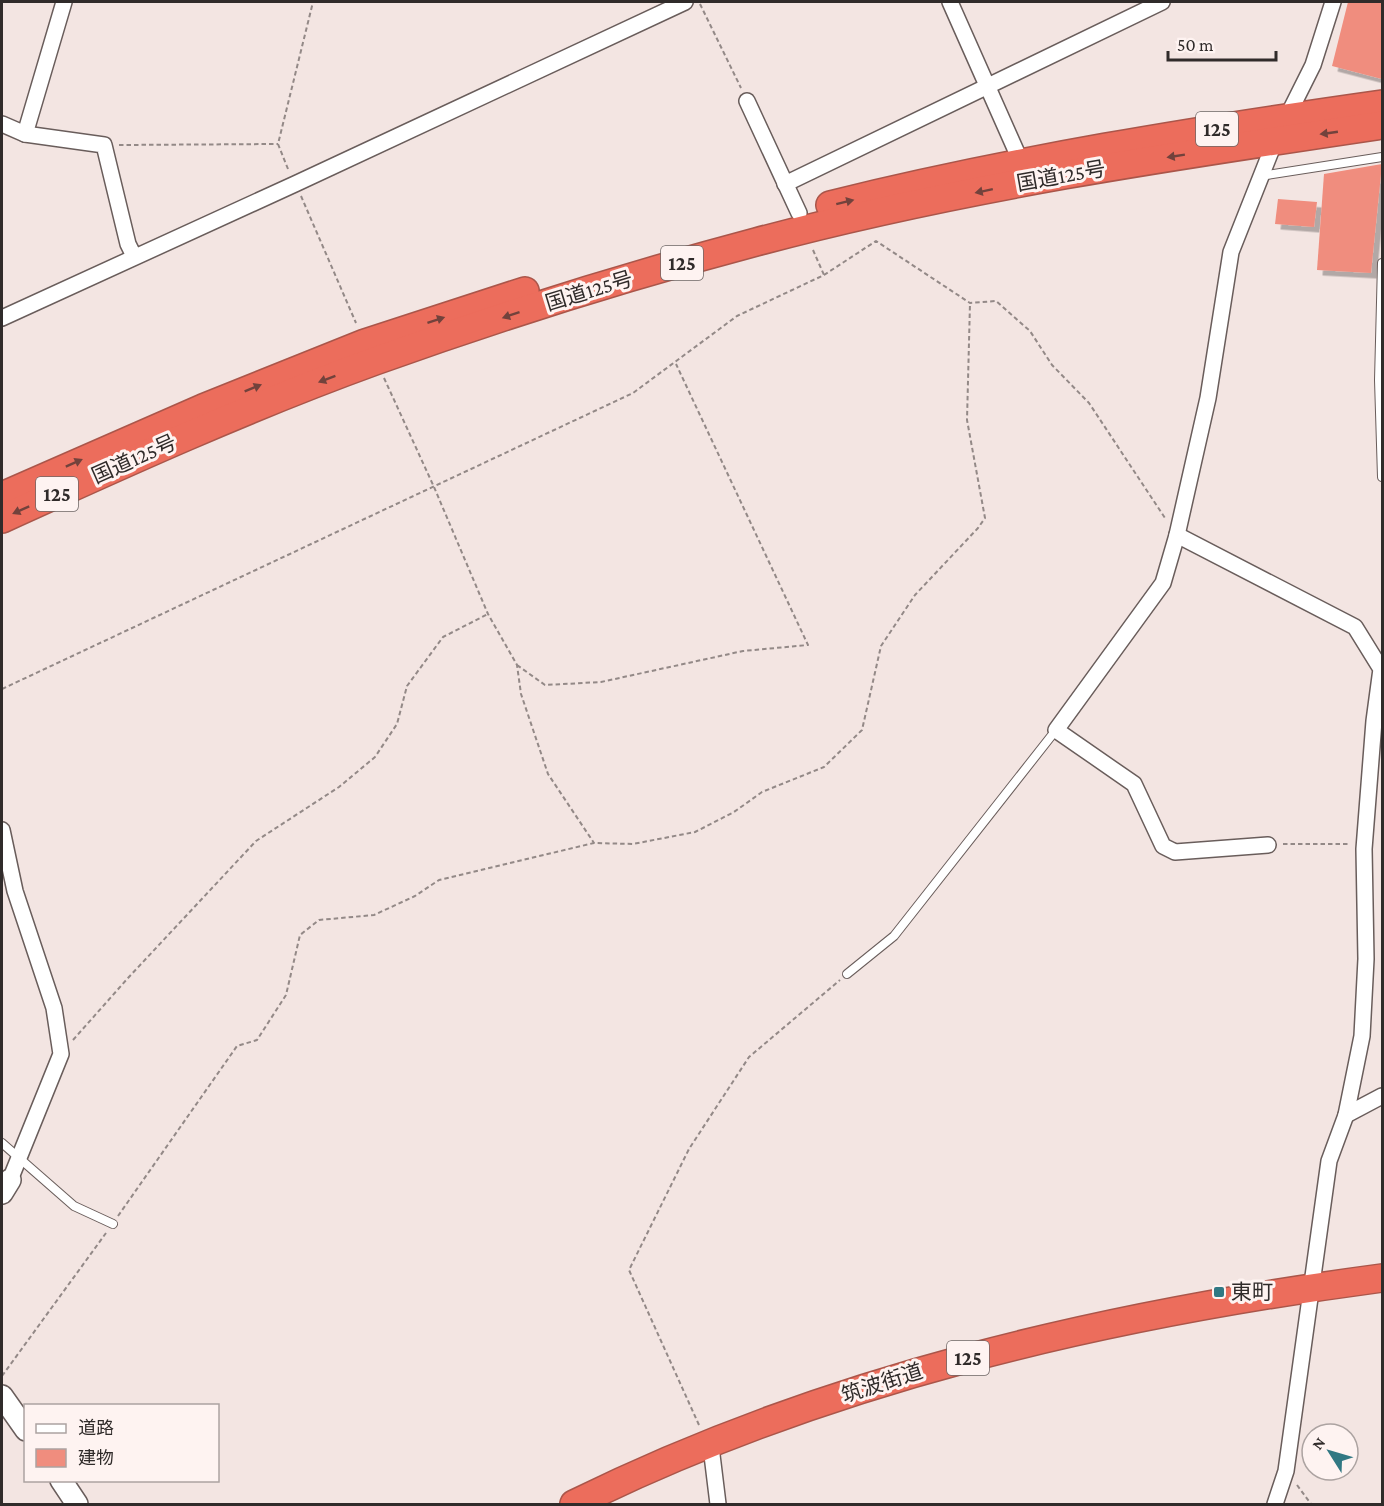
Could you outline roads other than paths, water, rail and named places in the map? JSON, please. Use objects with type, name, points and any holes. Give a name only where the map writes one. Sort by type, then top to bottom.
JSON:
[{"type":"highway","name":"国道125号","points":[[2,496],[203,408],[365,343],[572,276],[801,222],[1142,162],[1383,104]]},
{"type":"highway","name":"国道125号","points":[[2,519],[153,451],[376,360],[561,299],[692,260],[890,190],[1021,162],[1281,129],[1383,125]]},
{"type":"highway","name":"筑波街道","points":[[574,1504],[632,1476],[708,1444],[846,1394],[946,1363],[1171,1311],[1383,1278]]},
{"type":"street","points":[[25,134],[64,2]]},
{"type":"street","points":[[2,318],[685,2]]},
{"type":"street","points":[[950,2],[1021,162]]},
{"type":"street","points":[[785,184],[1162,2]]},
{"type":"street","points":[[1268,844],[1175,852],[1163,846],[1134,784],[1056,730],[1163,583],[1177,535],[1208,398],[1231,252],[1260,176],[1313,65],[1333,2]]},
{"type":"street","points":[[747,101],[801,222]]},
{"type":"street","points":[[2,124],[25,134],[104,145],[128,244],[134,256]]},
{"type":"street","points":[[1177,535],[1355,627],[1382,666],[1374,721],[1364,844],[1366,959],[1362,1036],[1346,1115],[1329,1161],[1286,1471],[1275,1504]]},
{"type":"street","points":[[2,830],[4,864],[54,1008],[61,1054],[6,1186]]},
{"type":"street","points":[[1346,1115],[1383,1096]]},
{"type":"street","points":[[2,1396],[24,1427]]},
{"type":"street","points":[[708,1444],[712,1455],[718,1504]]},
{"type":"street","points":[[61,1482],[77,1504]]},
{"type":"lane","points":[[1260,176],[1383,157]]},
{"type":"lane","points":[[1383,263],[1379,380],[1383,477]]},
{"type":"lane","points":[[847,974],[894,936],[1056,730]]},
{"type":"lane","points":[[2,1143],[74,1206],[113,1224]]},
{"type":"place","name":"東町","points":[[1219,1292]]}]
